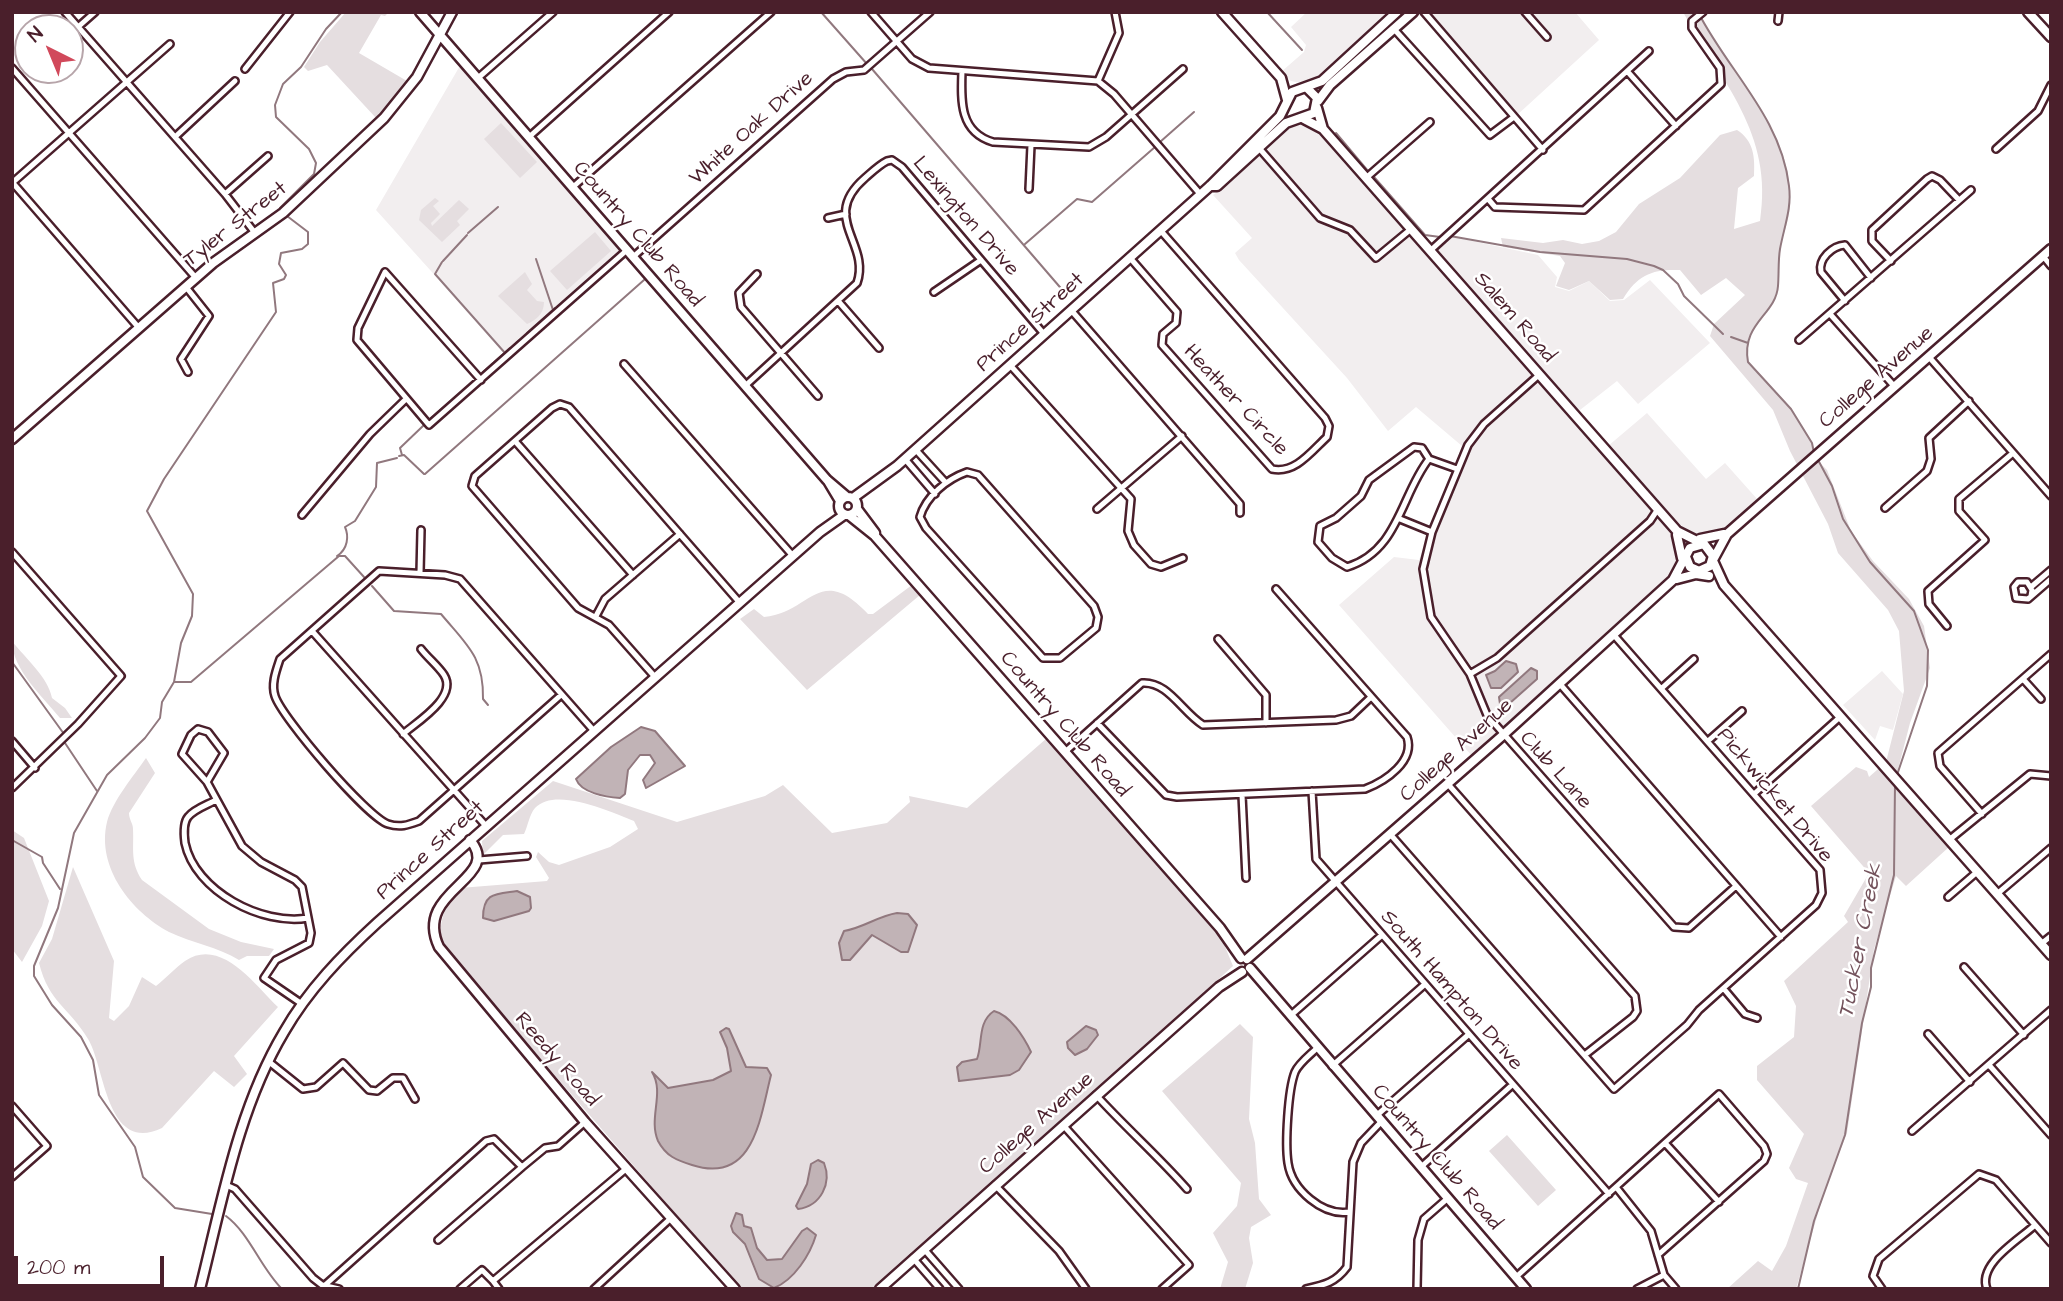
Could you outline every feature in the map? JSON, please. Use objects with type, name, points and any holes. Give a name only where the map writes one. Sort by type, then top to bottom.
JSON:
[{"type":"street","points":[[245,69],[290,12]]},
{"type":"street","name":"Country Club Road","points":[[420,12],[1226,937],[1244,965],[1526,1289]]},
{"type":"street","name":"Tyler Street","points":[[12,439],[186,286],[293,204],[393,109],[417,76],[452,12]]},
{"type":"street","points":[[478,78],[553,12]]},
{"type":"street","points":[[529,136],[669,12]]},
{"type":"street","points":[[573,187],[771,12]]},
{"type":"street","points":[[871,12],[919,64],[962,71],[1098,81],[1132,114],[1201,195]]},
{"type":"street","name":"White Oak Drive","points":[[406,399],[429,425],[833,79],[846,72],[864,71],[930,12]]},
{"type":"street","points":[[1098,81],[1119,33],[1115,12]]},
{"type":"street","points":[[1222,12],[1281,79],[1303,88],[1317,104]]},
{"type":"street","points":[[1287,102],[1292,92],[1322,81],[1397,12]]},
{"type":"street","points":[[1281,79],[1290,113],[1302,119],[1350,67],[1413,12]]},
{"type":"street","points":[[1424,12],[1543,150]]},
{"type":"street","points":[[1525,12],[1547,37]]},
{"type":"street","points":[[1778,21],[1779,12]]},
{"type":"street","points":[[1489,200],[1495,206],[1584,210],[1721,84],[1720,68],[1692,28],[1692,22],[1703,13]]},
{"type":"street","points":[[2033,14],[2051,37]]},
{"type":"street","points":[[1394,29],[1490,135],[1514,117]]},
{"type":"street","points":[[84,34],[225,194],[255,233]]},
{"type":"street","points":[[1350,67],[1366,49],[1368,38]]},
{"type":"street","points":[[139,328],[12,182],[170,44]]},
{"type":"street","points":[[1431,250],[1489,200],[1649,51]]},
{"type":"street","points":[[12,68],[196,278]]},
{"type":"street","points":[[962,71],[961,108],[975,132],[993,142],[1089,147],[1183,69]]},
{"type":"street","points":[[1627,71],[1676,126]]},
{"type":"street","points":[[175,137],[236,81]]},
{"type":"street","points":[[1996,149],[2038,110],[2051,85]]},
{"type":"street","name":"Prince Street","points":[[1214,186],[1235,160],[1275,122],[1287,102]]},
{"type":"street","name":"Salem Road","points":[[1317,104],[1323,129]]},
{"type":"street","name":"Salem Road","points":[[1302,119],[1323,129],[1431,250],[1664,516],[1677,533],[1686,555]]},
{"type":"street","name":"Prince Street","points":[[200,1289],[246,1115],[268,1061],[302,1004],[365,934],[1201,195],[1259,149],[1286,123],[1302,119]]},
{"type":"street","points":[[1366,178],[1430,122]]},
{"type":"street","points":[[1029,189],[1031,145]]},
{"type":"street","points":[[1259,149],[1320,218],[1350,230],[1376,258],[1411,229]]},
{"type":"street","points":[[225,194],[268,156]]},
{"type":"street","name":"Lexington Drive","points":[[846,214],[847,198],[852,189],[882,163],[892,160],[902,167],[1044,334]]},
{"type":"street","points":[[1891,261],[1872,241],[1871,230],[1917,188],[1932,176],[1936,177],[1959,200]]},
{"type":"street","points":[[1799,340],[1971,190]]},
{"type":"street","points":[[745,386],[839,302],[859,279],[846,214],[828,218]]},
{"type":"street","name":"Heather Circle","points":[[1130,259],[1177,312],[1176,323],[1163,334],[1162,345],[1272,469],[1284,471],[1294,467],[1327,437],[1329,426],[1325,418],[1161,231]]},
{"type":"street","points":[[1845,301],[1821,272],[1824,258],[1840,245],[1849,247],[1871,278]]},
{"type":"street","name":"College Avenue","points":[[1700,542],[1725,534],[2051,249]]},
{"type":"street","points":[[2043,256],[2051,266]]},
{"type":"street","points":[[934,292],[981,260]]},
{"type":"street","points":[[302,515],[370,434],[406,399],[363,350],[356,335],[385,272],[481,380]]},
{"type":"street","points":[[757,274],[742,287],[739,302],[817,396]]},
{"type":"street","points":[[186,286],[209,314],[181,359],[188,372]]},
{"type":"street","points":[[839,302],[879,348]]},
{"type":"street","points":[[1072,310],[1240,504],[1240,513]]},
{"type":"street","points":[[1830,314],[1894,386]]},
{"type":"street","points":[[1929,357],[2051,496]]},
{"type":"street","points":[[624,364],[793,556]]},
{"type":"street","points":[[1010,365],[1131,499],[1128,531],[1134,545],[1151,564],[1161,567],[1182,558]]},
{"type":"street","name":"Club Lane","points":[[1540,374],[1483,424],[1468,445],[1432,532],[1423,569],[1427,606],[1441,634],[1470,674],[1487,716],[1674,927],[1689,928],[1736,886]]},
{"type":"street","points":[[1885,508],[1927,471],[1931,459],[1929,438],[1969,401]]},
{"type":"street","points":[[655,677],[609,625],[578,608],[475,491],[472,482],[475,476],[515,441],[560,404],[569,407],[740,603]]},
{"type":"street","points":[[1097,509],[1182,436]]},
{"type":"street","points":[[515,441],[633,575]]},
{"type":"street","points":[[1429,459],[1412,484],[1400,519],[1367,556],[1347,567],[1332,558],[1318,542],[1320,526],[1336,518],[1351,505],[1380,470],[1397,463],[1414,447],[1422,448],[1429,459],[1457,469]]},
{"type":"street","points":[[915,449],[946,483]]},
{"type":"street","points":[[1947,626],[1929,604],[1928,591],[1985,540],[1959,511],[1959,499],[2013,453]]},
{"type":"street","points":[[905,459],[935,494]]},
{"type":"street","points":[[967,472],[978,475],[1094,606],[1096,628],[1060,658],[1043,658],[926,528],[920,517],[924,504],[946,483],[967,472]]},
{"type":"street","points":[[1470,674],[1497,658],[1650,521],[1658,509]]},
{"type":"street","points":[[1650,521],[1664,516]]},
{"type":"street","points":[[1400,519],[1432,532]]},
{"type":"street","points":[[420,573],[421,530]]},
{"type":"street","points":[[1677,533],[1682,552],[1681,565]]},
{"type":"street","name":"Salem Road","points":[[1677,533],[1700,542]]},
{"type":"street","points":[[596,616],[602,603],[680,534]]},
{"type":"street","name":"College Avenue","points":[[1714,558],[1725,534]]},
{"type":"street","points":[[1723,582],[1688,564],[1686,555],[1692,545],[1700,542],[1710,548],[1723,582],[2051,955]]},
{"type":"street","points":[[12,552],[121,676],[35,768],[12,788]]},
{"type":"street","name":"College Avenue","points":[[1675,580],[1686,555]]},
{"type":"street","points":[[1698,571],[1707,568],[1714,558]]},
{"type":"street","points":[[2031,596],[2031,587],[2051,570]]},
{"type":"street","points":[[561,695],[419,821],[403,827],[389,824],[367,810],[283,714],[273,693],[274,676],[280,659],[379,571],[420,573],[460,579],[594,731]]},
{"type":"street","name":"College Avenue","points":[[880,1289],[1503,736],[1613,634],[1675,580],[1698,571]]},
{"type":"street","points":[[1675,580],[1696,574],[1709,576]]},
{"type":"street","points":[[2031,587],[2021,581],[2012,590],[2019,600],[2031,596],[2051,579]]},
{"type":"street","points":[[1097,723],[1166,795],[1242,795],[1365,789],[1378,784],[1408,757],[1410,748],[1407,737],[1276,589]]},
{"type":"street","points":[[312,631],[486,826]]},
{"type":"street","name":"Pickwicket Drive","points":[[1586,1054],[1614,1089],[1816,905],[1822,893],[1820,870],[1613,634]]},
{"type":"street","points":[[1218,639],[1266,695],[1266,723]]},
{"type":"street","points":[[402,734],[442,700],[447,688],[445,677],[421,649]]},
{"type":"street","points":[[1982,814],[1940,766],[1938,753],[2051,654]]},
{"type":"street","points":[[1662,688],[1694,659]]},
{"type":"street","points":[[2022,679],[2041,699]]},
{"type":"street","points":[[1065,752],[1142,683],[1155,682],[1189,716],[1203,725],[1336,720],[1352,716],[1370,698]]},
{"type":"street","points":[[1559,683],[1782,937]]},
{"type":"street","points":[[1708,741],[1742,711]]},
{"type":"street","points":[[1754,794],[1840,717]]},
{"type":"street","points":[[207,782],[224,753],[205,730],[198,729],[182,754],[207,782],[233,832],[250,853],[302,887],[311,933],[309,943],[276,960],[264,978],[302,1004]]},
{"type":"street","points":[[12,741],[35,768]]},
{"type":"street","points":[[1950,840],[2030,774],[2051,776]]},
{"type":"street","points":[[1390,834],[1586,1054],[1633,1017],[1638,1004],[1631,990],[1447,783]]},
{"type":"street","name":"South Hampton Drive","points":[[1312,791],[1316,859],[1609,1194]]},
{"type":"street","points":[[1242,795],[1245,878]]},
{"type":"street","points":[[216,800],[190,814],[185,823],[188,854],[201,877],[224,897],[241,906],[288,919],[308,918]]},
{"type":"street","points":[[470,840],[479,860],[527,856]]},
{"type":"street","points":[[1997,894],[2051,848]]},
{"type":"street","name":"Reedy Road","points":[[479,860],[475,870],[450,891],[440,906],[435,927],[437,943],[452,965],[585,1122],[734,1289]]},
{"type":"street","points":[[1948,897],[1977,872]]},
{"type":"street","points":[[1290,1016],[1382,935]]},
{"type":"street","points":[[2041,944],[2051,936]]},
{"type":"street","points":[[1964,967],[2024,1035]]},
{"type":"street","points":[[1332,1066],[1424,985]]},
{"type":"street","points":[[1724,989],[1745,1014],[1757,1018]]},
{"type":"street","points":[[1912,1131],[2051,1010]]},
{"type":"street","points":[[1928,1034],[1970,1082]]},
{"type":"street","points":[[1306,1289],[1329,1284],[1347,1267],[1353,1162],[1361,1143],[1378,1119],[1468,1035]]},
{"type":"street","points":[[1317,1048],[1296,1069],[1291,1086],[1288,1164],[1295,1182],[1312,1200],[1327,1211],[1349,1212]]},
{"type":"street","points":[[268,1061],[303,1088],[316,1087],[344,1063],[369,1090],[377,1091],[393,1078],[403,1078],[415,1098]]},
{"type":"street","points":[[1989,1065],[2051,1135]]},
{"type":"street","points":[[1421,1167],[1512,1086]]},
{"type":"street","points":[[1516,1277],[1719,1094],[1764,1146],[1767,1154],[1764,1161],[1658,1255]]},
{"type":"street","points":[[1096,1095],[1127,1129],[1150,1147],[1187,1189]]},
{"type":"street","points":[[12,1106],[47,1146],[12,1177]]},
{"type":"street","points":[[2043,1126],[2051,1120]]},
{"type":"street","points":[[438,1240],[545,1148],[558,1146],[585,1122]]},
{"type":"street","points":[[1063,1125],[1189,1265],[1162,1289]]},
{"type":"street","points":[[324,1286],[486,1141],[494,1139],[522,1167]]},
{"type":"street","points":[[1665,1143],[1718,1202]]},
{"type":"street","points":[[494,1282],[626,1168]]},
{"type":"street","points":[[1882,1289],[1873,1276],[1879,1259],[1979,1174],[1996,1180],[2051,1243]]},
{"type":"street","points":[[226,1185],[235,1189],[313,1278],[324,1286],[339,1289]]},
{"type":"street","points":[[995,1185],[1059,1251],[1086,1289]]},
{"type":"street","points":[[1616,1188],[1651,1231],[1664,1275],[1676,1289]]},
{"type":"street","points":[[1417,1289],[1418,1240],[1423,1219],[1448,1198]]},
{"type":"street","points":[[594,1289],[671,1218]]},
{"type":"street","points":[[1987,1289],[1984,1281],[1987,1269],[2035,1225]]},
{"type":"street","points":[[923,1249],[959,1289]]},
{"type":"street","points":[[913,1258],[940,1289]]},
{"type":"street","points":[[460,1289],[482,1270],[499,1289]]},
{"type":"street","points":[[934,1282],[944,1272]]},
{"type":"street","points":[[1637,1289],[1664,1275]]},
{"type":"shaded area","points":[[346,12],[389,12],[385,16],[381,15],[359,53],[407,81],[376,118],[327,65],[308,71],[304,67],[320,42]]},
{"type":"shaded area","points":[[1307,12],[1389,12],[1318,78],[1301,83],[1291,81],[1281,72],[1304,52],[1306,45],[1291,27]]},
{"type":"shaded area","points":[[1427,12],[1575,12],[1599,40],[1516,116]]},
{"type":"shaded area","points":[[1683,12],[1703,12],[1700,15],[1759,106],[1783,154],[1789,179],[1790,206],[1780,248],[1778,286],[1773,301],[1752,332],[1747,350],[1748,362],[1791,409],[1812,443],[1819,462],[1827,470],[1851,531],[1873,561],[1909,599],[1924,626],[1930,668],[1910,723],[1894,785],[1949,847],[1906,886],[1896,876],[1874,949],[1847,1133],[1825,1189],[1796,1289],[1727,1289],[1758,1261],[1772,1271],[1786,1246],[1808,1183],[1796,1179],[1789,1168],[1804,1134],[1757,1080],[1757,1066],[1794,1037],[1796,1006],[1784,981],[1848,922],[1844,916],[1869,873],[1811,806],[1856,767],[1867,771],[1869,777],[1886,762],[1904,691],[1899,631],[1888,610],[1838,553],[1828,524],[1790,451],[1773,410],[1710,336],[1714,324],[1745,295],[1726,278],[1701,295],[1680,270],[1670,270],[1647,275],[1634,284],[1623,299],[1610,300],[1589,281],[1569,290],[1556,286],[1565,263],[1560,256],[1503,247],[1501,238],[1543,243],[1563,240],[1582,244],[1599,241],[1616,232],[1639,204],[1680,178],[1720,135],[1737,130],[1750,144],[1754,156],[1754,176],[1738,188],[1734,229],[1760,221],[1762,190],[1759,161],[1752,135],[1728,86]]},
{"type":"shaded area","points":[[461,64],[619,250],[504,352],[376,210]]},
{"type":"shaded area","points":[[501,123],[537,162],[520,178],[484,139]]},
{"type":"shaded area","points":[[1301,123],[1313,126],[1323,134],[1650,506],[1677,542],[1680,560],[1672,575],[1472,756],[1339,605],[1394,557],[1419,560],[1462,446],[1416,407],[1388,431],[1347,378],[1239,260],[1235,253],[1252,238],[1213,195],[1229,184],[1287,127]]},
{"type":"shaded area","points":[[435,198],[439,201],[433,206],[440,214],[431,223],[432,226],[459,200],[469,209],[457,221],[460,225],[442,242],[419,220],[421,210]]},
{"type":"shaded area","points":[[595,232],[611,251],[567,290],[550,271]]},
{"type":"shaded area","points":[[1454,237],[1538,255],[1557,277],[1555,287],[1569,291],[1589,281],[1610,301],[1624,300],[1650,280],[1710,343],[1638,404],[1617,381],[1580,410],[1571,404],[1439,253],[1438,246],[1447,238]]},
{"type":"shaded area","points":[[525,272],[532,284],[527,290],[537,301],[544,302],[539,316],[527,324],[498,296]]},
{"type":"shaded area","points":[[1647,413],[1706,479],[1725,463],[1758,500],[1713,536],[1698,537],[1686,533],[1608,446]]},
{"type":"shaded area","points":[[912,585],[920,595],[807,690],[740,619],[754,609],[764,617],[780,614],[815,594],[826,591],[838,592],[868,614],[873,614]]},
{"type":"shaded area","points":[[12,641],[41,675],[52,698],[65,708],[72,718],[60,718],[30,682],[17,662]]},
{"type":"shaded area","points":[[1506,661],[1516,664],[1518,672],[1501,688],[1491,688],[1486,675]]},
{"type":"shaded area","points":[[1531,668],[1537,671],[1537,679],[1510,703],[1500,704],[1499,697]]},
{"type":"shaded area","points":[[1882,671],[1903,694],[1893,730],[1880,726],[1875,740],[1843,705]]},
{"type":"shaded area","points":[[641,727],[655,731],[685,766],[646,788],[643,780],[655,763],[650,755],[640,755],[628,770],[625,794],[620,798],[595,793],[579,784],[576,779],[611,747]]},
{"type":"shaded area","points":[[1047,738],[1219,932],[1233,966],[879,1289],[741,1289],[443,947],[443,916],[460,888],[547,881],[549,878],[536,857],[538,852],[549,862],[559,865],[610,847],[638,829],[634,821],[612,812],[584,803],[556,799],[535,808],[524,834],[503,835],[483,855],[482,841],[553,781],[677,822],[765,796],[783,785],[832,833],[887,823],[910,802],[909,796],[967,808]]},
{"type":"shaded area","points":[[146,758],[155,773],[129,813],[133,827],[134,861],[142,880],[209,929],[241,942],[274,949],[269,956],[247,956],[239,960],[169,932],[142,913],[120,887],[107,856],[107,822],[119,797]]},
{"type":"shaded area","points":[[12,830],[24,838],[49,901],[42,926],[22,962],[12,949]]},
{"type":"shaded area","points":[[73,867],[114,961],[109,1018],[114,1021],[129,1006],[142,977],[156,986],[185,961],[198,955],[212,955],[237,967],[278,1007],[234,1056],[247,1074],[234,1087],[214,1071],[162,1128],[143,1133],[129,1129],[118,1119],[110,1104],[88,1039],[54,996],[43,976],[39,963],[52,939]]},
{"type":"shaded area","points":[[517,891],[530,897],[529,911],[494,921],[483,918],[488,899],[497,894]]},
{"type":"shaded area","points":[[897,913],[908,914],[917,925],[908,952],[901,952],[872,935],[850,960],[842,960],[839,943],[844,931]]},
{"type":"shaded area","points":[[994,1011],[1011,1022],[1031,1052],[1019,1070],[1010,1075],[959,1081],[957,1067],[962,1062],[977,1059],[985,1021]]},
{"type":"shaded area","points":[[1240,1024],[1253,1037],[1249,1119],[1255,1143],[1259,1199],[1271,1215],[1251,1227],[1249,1238],[1253,1263],[1245,1289],[1220,1289],[1228,1262],[1213,1233],[1237,1206],[1241,1183],[1162,1091]]},
{"type":"shaded area","points":[[1086,1026],[1096,1030],[1098,1035],[1087,1049],[1075,1055],[1068,1048],[1067,1042]]},
{"type":"shaded area","points":[[729,1029],[746,1067],[767,1068],[771,1075],[758,1128],[751,1144],[741,1157],[729,1165],[713,1169],[681,1161],[668,1154],[661,1146],[655,1132],[657,1088],[652,1072],[668,1088],[713,1080],[731,1071],[727,1048],[720,1032]]},
{"type":"shaded area","points":[[1507,1135],[1556,1190],[1538,1206],[1489,1151]]},
{"type":"shaded area","points":[[818,1160],[824,1163],[826,1171],[823,1192],[813,1203],[798,1209],[796,1206],[807,1184],[811,1164]]},
{"type":"shaded area","points":[[736,1213],[742,1215],[744,1226],[751,1228],[757,1248],[767,1260],[782,1259],[807,1228],[816,1235],[800,1266],[788,1279],[774,1288],[759,1279],[745,1244],[733,1232],[731,1226]]},
{"type":"waterway","points":[[280,208],[314,174],[316,163],[309,149],[276,117],[275,105],[283,84],[301,67],[326,29],[342,12]]},
{"type":"waterway","points":[[821,12],[867,64]]},
{"type":"waterway","points":[[1267,12],[1302,50]]},
{"type":"waterway","name":"Tucker Creek","points":[[1698,12],[1765,116],[1784,161],[1789,202],[1779,254],[1778,286],[1771,305],[1749,338],[1748,362],[1791,409],[1812,443],[1814,453]]},
{"type":"waterway","points":[[872,69],[1065,293]]},
{"type":"waterway","points":[[1160,142],[1194,112]]},
{"type":"waterway","points":[[1336,133],[1368,171]]},
{"type":"waterway","points":[[1025,244],[1077,199],[1092,202],[1155,147]]},
{"type":"waterway","points":[[1374,177],[1425,235],[1440,237]]},
{"type":"waterway","points":[[468,233],[498,207]]},
{"type":"waterway","points":[[212,1214],[175,1208],[143,1177],[135,1147],[99,1095],[93,1060],[81,1037],[52,1005],[34,976],[34,966],[58,908],[74,833],[107,775],[145,738],[160,718],[162,702],[174,682],[181,643],[192,616],[193,594],[147,511],[164,479],[276,312],[273,283],[284,279],[286,275],[279,264],[281,253],[302,249],[308,244],[308,232],[287,216]]},
{"type":"waterway","points":[[443,261],[467,235]]},
{"type":"waterway","points":[[1450,236],[1540,252],[1627,259],[1654,266],[1663,270],[1678,284],[1684,296],[1723,334]]},
{"type":"waterway","points":[[536,259],[553,310]]},
{"type":"waterway","points":[[442,262],[435,274],[505,353]]},
{"type":"waterway","points":[[425,474],[644,280]]},
{"type":"waterway","points":[[527,333],[555,308]]},
{"type":"waterway","points":[[1731,337],[1748,343]]},
{"type":"waterway","points":[[516,343],[521,339]]},
{"type":"waterway","points":[[483,372],[510,348]]},
{"type":"waterway","points":[[430,419],[474,381]]},
{"type":"waterway","points":[[402,455],[400,448],[424,425]]},
{"type":"waterway","points":[[399,456],[404,455],[424,474]]},
{"type":"waterway","points":[[337,556],[347,542],[345,527],[355,521],[376,487],[377,463],[397,458]]},
{"type":"waterway","name":"Tucker Creek","points":[[1817,458],[1832,486],[1843,519],[1870,562],[1914,611],[1928,650],[1927,686],[1897,775]]},
{"type":"waterway","points":[[174,682],[191,682],[339,556],[345,556],[364,577]]},
{"type":"waterway","points":[[372,586],[394,611],[441,614],[472,652],[481,672],[483,699],[488,705]]},
{"type":"waterway","points":[[12,662],[64,734]]},
{"type":"waterway","points":[[65,743],[97,791]]},
{"type":"waterway","name":"Tucker Creek","points":[[1798,1289],[1814,1221],[1845,1135],[1862,1023],[1871,987],[1871,968],[1894,875],[1895,784]]},
{"type":"waterway","points":[[12,840],[42,857],[60,889]]},
{"type":"waterway","points":[[226,1216],[242,1232],[282,1289]]}]
